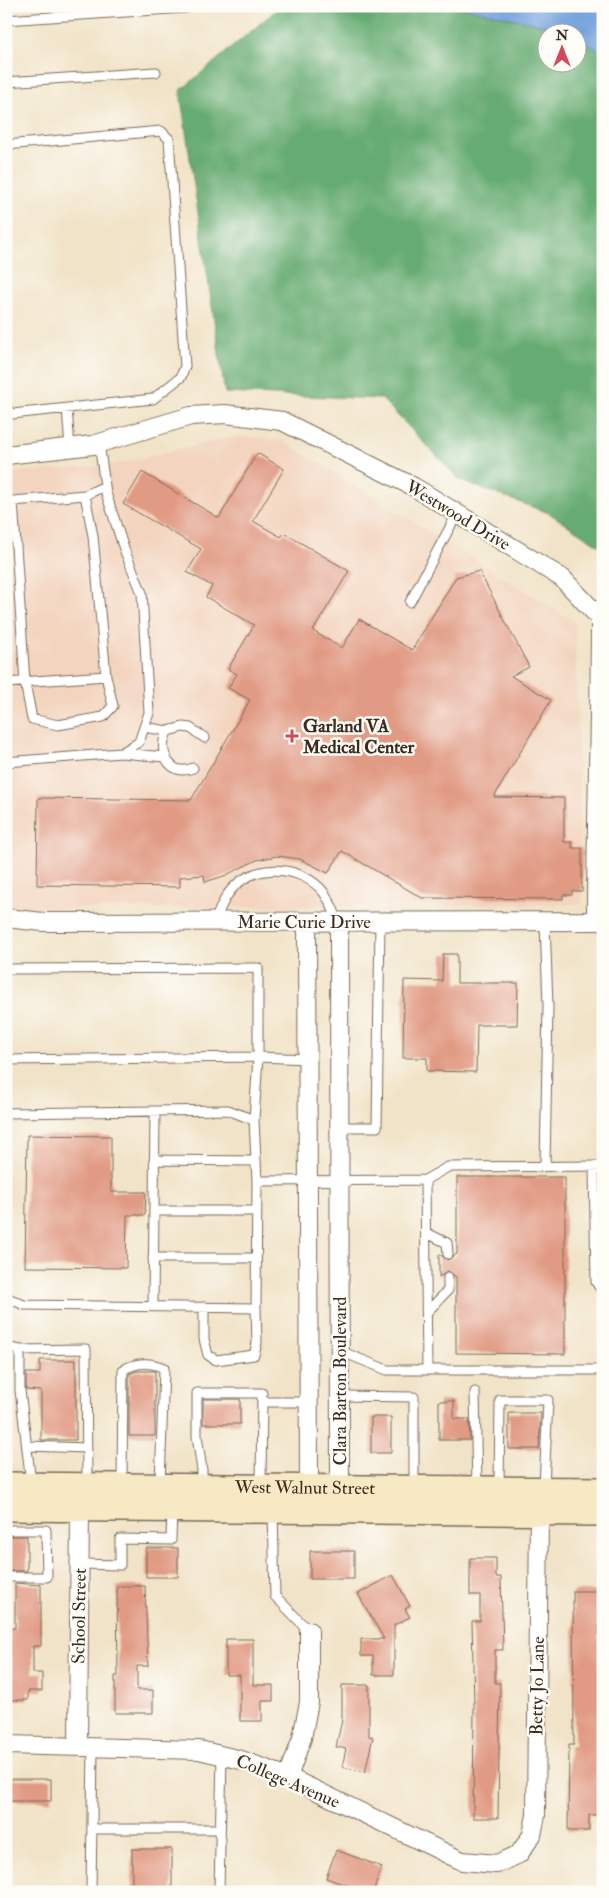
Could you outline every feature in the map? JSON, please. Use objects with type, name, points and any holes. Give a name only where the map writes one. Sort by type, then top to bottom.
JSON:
[{"type":"main road","name":"West Walnut Street","points":[[6,1485],[488,1490],[603,1513]]},
{"type":"main road","name":"West Walnut Street","points":[[6,1508],[326,1511],[541,1501],[603,1490]]},
{"type":"street","name":"Westwood Drive","points":[[6,455],[99,443],[191,416],[225,414],[282,421],[414,487],[562,578],[600,618],[599,921]]},
{"type":"street","name":"Marie Curie Drive","points":[[6,918],[43,922],[599,921]]},
{"type":"street","name":"Clara Barton Boulevard","points":[[308,922],[309,1489]]},
{"type":"street","name":"Clara Barton Boulevard","points":[[326,1511],[340,1488],[339,922]]},
{"type":"street","name":"School Street","points":[[85,1747],[80,1510],[87,1486]]},
{"type":"street","points":[[309,1489],[326,1511]]},
{"type":"street","name":"Betty Jo Lane","points":[[497,1864],[519,1854],[532,1835],[536,1815],[541,1501]]},
{"type":"street","points":[[288,1777],[302,1738],[309,1702],[309,1631]]},
{"type":"street","name":"College Avenue","points":[[6,1745],[199,1750],[222,1755],[288,1777],[462,1861],[497,1864]]},
{"type":"lane","points":[[6,20],[186,8],[187,6]]},
{"type":"lane","points":[[6,82],[156,72]]},
{"type":"lane","points":[[6,145],[161,131],[169,139],[185,366],[181,377],[153,399],[12,414],[6,408]]},
{"type":"lane","points":[[67,408],[70,448]]},
{"type":"lane","points":[[99,443],[105,486],[124,549],[142,593],[149,713],[139,742],[121,753]]},
{"type":"lane","points":[[85,495],[93,536],[106,676],[113,706],[103,717],[58,725],[32,719],[25,682],[13,502],[85,495],[105,486]]},
{"type":"lane","points":[[410,602],[457,514]]},
{"type":"lane","points":[[6,683],[106,676]]},
{"type":"lane","points":[[144,727],[168,731],[183,727],[190,728],[205,738]]},
{"type":"lane","points":[[168,731],[164,738],[165,757],[175,768],[182,770],[193,768]]},
{"type":"lane","points":[[6,762],[121,753],[165,757]]},
{"type":"lane","points":[[215,922],[228,893],[244,879],[263,871],[284,870],[304,876],[321,889],[332,906],[339,922]]},
{"type":"lane","points":[[545,921],[548,1006],[545,1166]]},
{"type":"lane","points":[[339,1127],[378,1127],[380,922]]},
{"type":"lane","points":[[6,970],[258,968],[258,1057],[254,1120],[257,1181],[257,1343],[254,1355],[216,1360],[208,1355],[204,1339],[204,1307]]},
{"type":"lane","points":[[6,1060],[258,1057],[308,1059]]},
{"type":"lane","points":[[6,1113],[228,1110],[254,1120]]},
{"type":"lane","points":[[153,1306],[155,1111]]},
{"type":"lane","points":[[154,1160],[256,1161]]},
{"type":"lane","points":[[257,1181],[426,1180],[448,1167],[599,1166],[596,1282],[603,1292]]},
{"type":"lane","points":[[426,1180],[427,1370]]},
{"type":"lane","points":[[154,1211],[256,1211]]},
{"type":"lane","points":[[427,1233],[447,1243],[448,1254]]},
{"type":"lane","points":[[153,1258],[256,1258]]},
{"type":"lane","points":[[428,1311],[448,1290],[448,1277]]},
{"type":"lane","points":[[6,1297],[24,1305],[256,1308]]},
{"type":"lane","points":[[6,1347],[20,1350],[86,1349],[87,1486]]},
{"type":"lane","points":[[20,1350],[20,1390],[28,1446],[31,1486]]},
{"type":"lane","points":[[340,1350],[387,1370],[603,1370]]},
{"type":"lane","points":[[122,1486],[123,1370],[132,1364],[155,1364],[164,1368],[160,1487]]},
{"type":"lane","points":[[475,1392],[488,1490]]},
{"type":"lane","points":[[202,1487],[202,1470],[197,1436],[197,1393],[262,1393],[261,1488]]},
{"type":"lane","points":[[340,1396],[414,1397],[414,1489]]},
{"type":"lane","points":[[488,1490],[500,1400],[548,1400],[541,1501]]},
{"type":"lane","points":[[262,1402],[309,1402]]},
{"type":"lane","points":[[28,1446],[86,1448]]},
{"type":"lane","points":[[80,1564],[120,1565],[120,1539],[171,1540],[172,1510]]},
{"type":"lane","points":[[273,1511],[276,1596],[309,1631]]},
{"type":"lane","points":[[6,1530],[46,1530],[46,1577],[6,1577]]},
{"type":"lane","points":[[85,1747],[92,1829],[91,1892]]},
{"type":"lane","points":[[219,1892],[222,1755]]},
{"type":"lane","points":[[92,1829],[220,1829]]},
{"type":"shaded area","name":"Garland VA Medical Center","points":[[237,436],[283,441],[575,622],[582,904],[12,909],[6,849],[6,473],[108,466]]},
{"type":"green space","points":[[281,6],[603,6],[603,548],[549,513],[461,481],[382,399],[225,393],[180,91]]},
{"type":"water","points":[[455,6],[603,6],[603,57],[599,51],[586,43],[586,22],[536,23]]},
{"type":"building","points":[[257,453],[284,469],[253,521],[281,537],[284,533],[349,571],[313,631],[342,648],[359,619],[412,650],[456,577],[479,571],[529,667],[511,676],[551,700],[494,797],[564,798],[564,842],[572,842],[572,848],[582,848],[582,891],[572,891],[572,895],[563,895],[563,899],[422,898],[342,851],[328,873],[300,859],[277,856],[257,860],[224,876],[205,882],[204,875],[180,877],[180,887],[37,885],[38,798],[191,800],[250,700],[228,688],[237,674],[228,669],[254,625],[206,597],[212,586],[187,572],[201,549],[123,504],[142,472],[219,518]]},
{"type":"building","points":[[443,954],[457,954],[457,983],[518,983],[517,1025],[477,1025],[476,1072],[427,1071],[427,1058],[403,1058],[404,980],[442,981]]},
{"type":"building","points":[[27,1135],[111,1136],[111,1192],[146,1192],[145,1215],[127,1215],[126,1268],[25,1267]]},
{"type":"building","points":[[457,1177],[565,1177],[565,1354],[456,1353],[456,1277],[448,1271],[439,1277],[439,1254],[448,1260],[457,1254]]},
{"type":"building","points":[[40,1360],[76,1360],[76,1440],[41,1440],[41,1391],[26,1390],[26,1373],[40,1373]]},
{"type":"building","points":[[137,1371],[155,1371],[155,1436],[129,1436],[129,1374]]},
{"type":"building","points":[[203,1399],[240,1399],[240,1424],[203,1424]]},
{"type":"building","points":[[439,1401],[454,1401],[454,1419],[469,1419],[470,1440],[439,1440]]},
{"type":"building","points":[[509,1413],[541,1413],[539,1449],[509,1449]]},
{"type":"building","points":[[371,1417],[391,1417],[391,1453],[371,1453]]},
{"type":"building","points":[[6,1536],[27,1536],[27,1571],[6,1571]]},
{"type":"building","points":[[146,1548],[178,1548],[178,1577],[146,1577]]},
{"type":"building","points":[[310,1551],[354,1551],[354,1579],[310,1579]]},
{"type":"building","points":[[470,1558],[496,1558],[496,1577],[501,1577],[503,1650],[495,1650],[495,1683],[500,1683],[498,1818],[473,1818],[474,1705],[472,1621],[480,1621],[480,1595],[470,1595]]},
{"type":"building","points":[[393,1575],[410,1606],[405,1609],[410,1617],[394,1625],[394,1675],[373,1675],[373,1656],[361,1656],[361,1639],[384,1639],[358,1594]]},
{"type":"building","points":[[15,1583],[41,1585],[41,1646],[33,1646],[33,1673],[42,1673],[42,1691],[28,1691],[28,1700],[6,1700],[8,1628],[15,1628]]},
{"type":"building","points":[[117,1586],[145,1586],[148,1666],[137,1666],[137,1690],[153,1690],[153,1713],[115,1713],[115,1676],[118,1676]]},
{"type":"building","points":[[573,1591],[599,1591],[599,1642],[603,1642],[601,1693],[603,1693],[603,1815],[589,1815],[589,1831],[568,1831],[569,1745],[574,1745]]},
{"type":"building","points":[[226,1639],[253,1639],[253,1685],[273,1685],[273,1701],[262,1701],[262,1721],[240,1721],[240,1675],[226,1675]]},
{"type":"building","points":[[342,1685],[369,1685],[369,1736],[373,1737],[365,1772],[342,1767],[346,1749],[336,1747],[342,1720]]},
{"type":"building","points":[[6,1779],[51,1779],[51,1801],[6,1801]]},
{"type":"building","points":[[132,1849],[172,1849],[172,1892],[132,1892]]},
{"type":"building","points":[[336,1850],[382,1867],[373,1892],[365,1892],[326,1878]]},
{"type":"place","name":"Garland VA Medical Center","points":[[292,736]]}]
